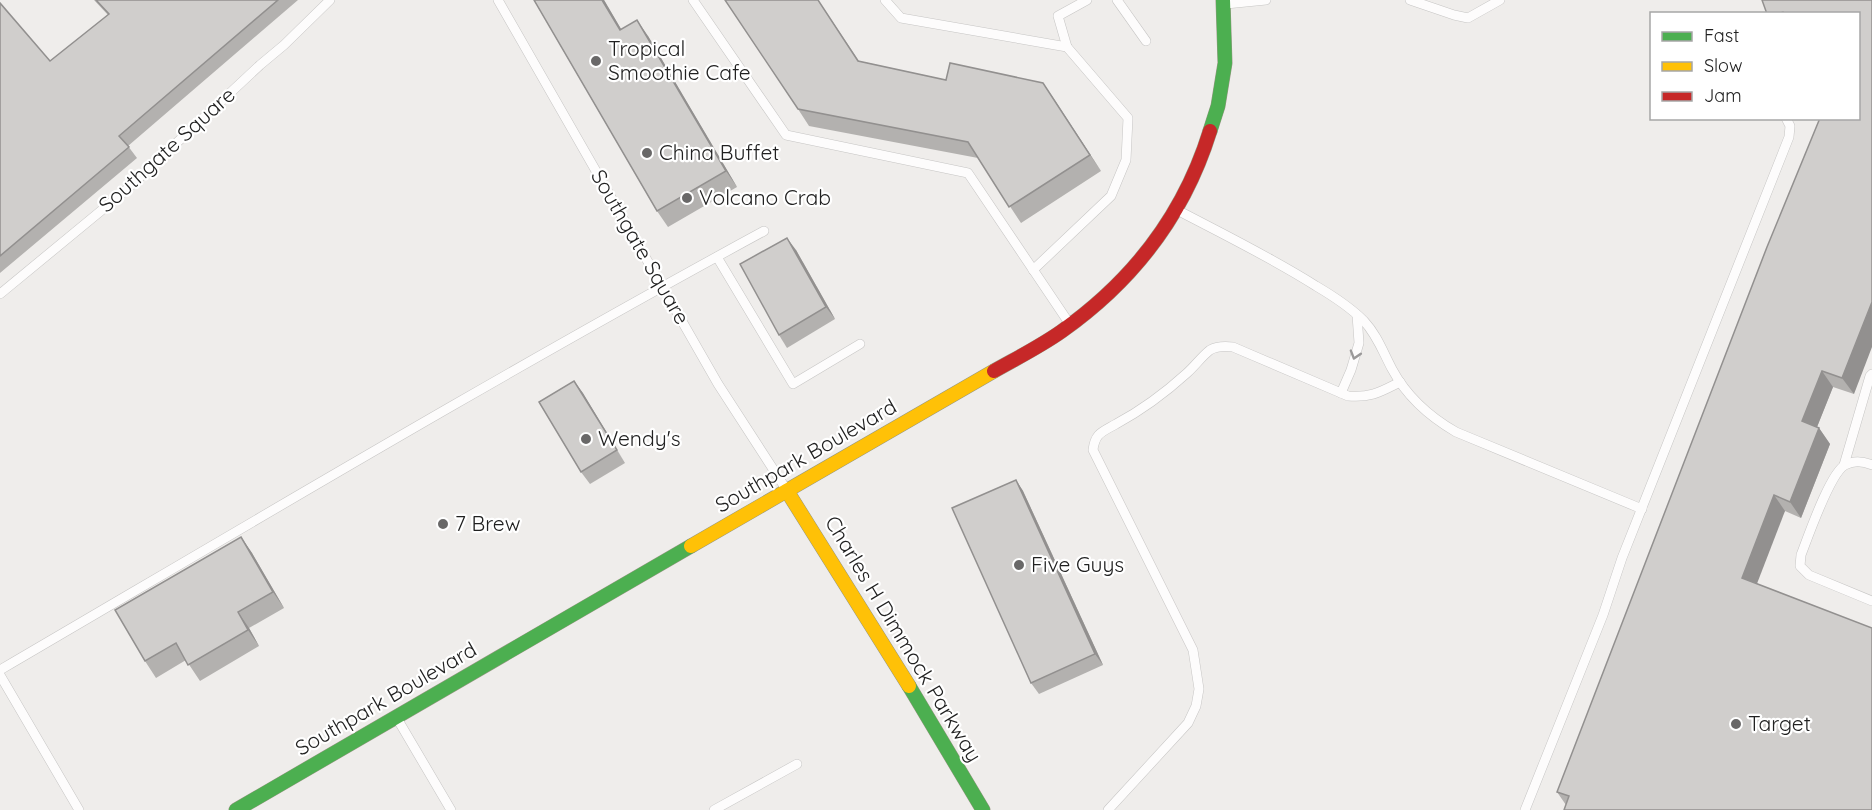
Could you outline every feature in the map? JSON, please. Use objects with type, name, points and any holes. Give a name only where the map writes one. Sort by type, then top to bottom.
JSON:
[{"type":"main road","name":"Southpark Boulevard","points":[[236,810],[1061,332],[1102,300],[1128,276],[1177,210],[1201,160],[1218,106],[1225,63],[1223,2]]},
{"type":"main road","name":"Charles H Dimmock Parkway","points":[[787,491],[892,658],[983,810]]},
{"type":"lane","name":"Southgate Square","points":[[0,294],[126,191],[330,0]]},
{"type":"lane","name":"Southgate Square","points":[[498,0],[718,384],[787,491]]},
{"type":"lane","points":[[693,0],[786,135],[968,173],[1070,325]]},
{"type":"lane","points":[[885,0],[901,18],[1067,47]]},
{"type":"lane","points":[[1033,270],[1111,196],[1126,160],[1128,118],[1067,47],[1058,16],[1087,0]]},
{"type":"lane","points":[[1118,0],[1146,41]]},
{"type":"lane","points":[[1223,2],[1266,0]]},
{"type":"lane","points":[[1410,0],[1468,18],[1500,0]]},
{"type":"lane","points":[[1525,810],[1789,137],[1790,126],[1787,120]]},
{"type":"lane","points":[[1177,210],[1289,269],[1346,304],[1365,322],[1380,344],[1400,382],[1417,404],[1438,421],[1456,432],[1642,509]]},
{"type":"lane","points":[[0,670],[663,286],[764,231]]},
{"type":"lane","points":[[717,256],[793,384],[860,344]]},
{"type":"lane","points":[[1341,393],[1359,343],[1357,315]]},
{"type":"lane","points":[[1108,810],[1188,723],[1196,706],[1199,688],[1193,650],[1093,450],[1094,440],[1100,433],[1133,415],[1162,394],[1189,372],[1210,350],[1221,346],[1233,347],[1348,396],[1363,397],[1378,393],[1400,382]]},
{"type":"lane","points":[[1872,374],[1844,465],[1832,481],[1800,555],[1800,566],[1809,575],[1872,601]]},
{"type":"lane","points":[[1844,465],[1861,461],[1872,465]]},
{"type":"lane","points":[[0,675],[79,810]]},
{"type":"lane","points":[[397,718],[451,810]]},
{"type":"lane","points":[[714,810],[797,764]]},
{"type":"building","points":[[96,0],[278,0],[119,136],[129,147],[0,256],[0,3],[50,61],[109,14]]},
{"type":"building","points":[[534,0],[602,0],[620,30],[637,20],[726,171],[657,211]]},
{"type":"building","points":[[725,0],[818,0],[858,61],[946,80],[950,63],[1043,83],[1090,155],[1009,207],[968,142],[798,109]]},
{"type":"building","points":[[1762,0],[1872,0],[1872,302],[1842,378],[1822,371],[1802,421],[1819,428],[1790,502],[1774,495],[1742,578],[1872,628],[1872,810],[1564,810],[1569,796],[1557,792],[1767,247],[1819,120],[1860,120],[1860,12],[1766,12]]},
{"type":"building","points":[[787,238],[826,307],[779,335],[740,264]]},
{"type":"building","name":"Wendy's","points":[[574,381],[617,450],[581,472],[539,402]]},
{"type":"building","points":[[1016,480],[1095,654],[1031,683],[952,508]]},
{"type":"building","points":[[241,537],[273,592],[238,612],[248,630],[188,665],[176,643],[145,661],[115,610]]},
{"type":"traffic: fast","points":[[1210,131],[1218,106],[1225,63],[1223,0]]},
{"type":"traffic: fast","points":[[236,810],[691,546]]},
{"type":"traffic: fast","points":[[909,686],[983,810]]},
{"type":"traffic: slow","points":[[691,546],[994,371]]},
{"type":"traffic: slow","points":[[787,491],[909,686]]},
{"type":"traffic: jam","points":[[994,371],[1062,331],[1112,290],[1134,267],[1171,218],[1186,191],[1210,131]]},
{"type":"place","name":"Tropical Smoothie Cafe","points":[[596,61]]},
{"type":"place","name":"China Buffet","points":[[647,153]]},
{"type":"place","name":"Volcano Crab","points":[[687,198]]},
{"type":"place","name":"Wendy's","points":[[586,439]]},
{"type":"place","name":"7 Brew","points":[[443,524]]},
{"type":"place","name":"Five Guys","points":[[1019,565]]},
{"type":"place","name":"Target","points":[[1736,724]]}]
